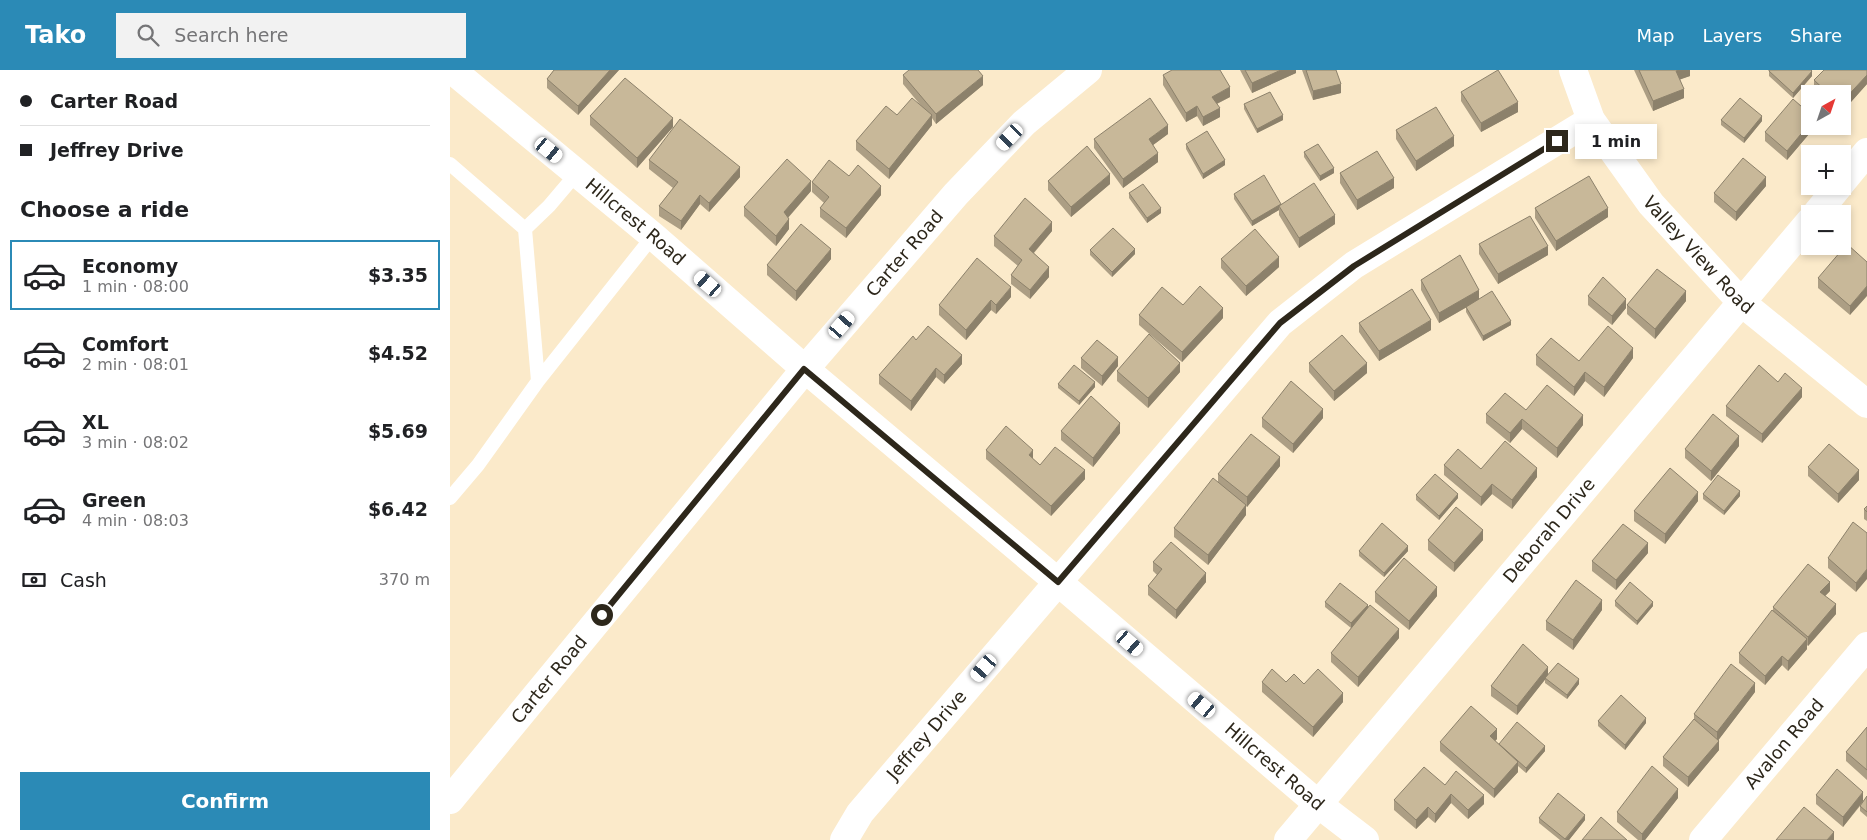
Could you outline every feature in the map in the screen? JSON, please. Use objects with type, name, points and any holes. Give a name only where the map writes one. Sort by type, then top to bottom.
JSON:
[{"type":"street","name":"Hillcrest Road","points":[[452,70],[653,236],[804,369],[1318,804],[1365,840]]},
{"type":"street","name":"Carter Road","points":[[450,800],[804,369],[956,194],[1024,123],[1088,70]]},
{"type":"street","name":"Valley View Road","points":[[1573,70],[1591,120],[1651,204],[1742,304],[1867,404]]},
{"type":"street","name":"Jeffrey Drive","points":[[844,840],[860,813],[1280,323],[1354,266],[1591,120]]},
{"type":"street","points":[[1851,171],[1867,152]]},
{"type":"street","points":[[1823,205],[1832,195]]},
{"type":"street","name":"Deborah Drive","points":[[1288,840],[1801,232]]},
{"type":"street","name":"Avalon Road","points":[[1703,840],[1867,646]]},
{"type":"lane","points":[[450,164],[525,229],[538,380]]},
{"type":"lane","points":[[525,229],[550,206],[577,173]]},
{"type":"lane","points":[[450,498],[478,465],[538,380],[653,236]]},
{"type":"building","points":[[554,70],[610,70],[578,106],[547,79]]},
{"type":"building","points":[[909,70],[978,70],[983,76],[936,114],[903,75]]},
{"type":"building","points":[[1172,70],[1220,70],[1230,87],[1212,97],[1220,108],[1203,117],[1197,106],[1186,113],[1163,75]]},
{"type":"building","points":[[1245,70],[1281,70],[1252,83]]},
{"type":"building","points":[[1306,70],[1336,70],[1341,84],[1313,91]]},
{"type":"building","points":[[1498,70],[1518,102],[1481,123],[1461,92]]},
{"type":"building","points":[[1639,70],[1680,70],[1676,71],[1684,89],[1653,101]]},
{"type":"building","points":[[1769,70],[1811,70],[1812,71],[1793,93]]},
{"type":"building","points":[[1824,70],[1867,70],[1867,75],[1851,92],[1851,85],[1819,85],[1814,80]]},
{"type":"building","points":[[625,78],[673,118],[637,158],[590,116]]},
{"type":"building","points":[[1270,92],[1283,115],[1257,129],[1244,104]]},
{"type":"building","points":[[912,98],[932,115],[889,169],[856,141],[886,106],[897,115]]},
{"type":"building","points":[[1150,98],[1168,125],[1149,139],[1158,153],[1123,179],[1094,139]]},
{"type":"building","points":[[1740,98],[1762,116],[1744,138],[1721,120]]},
{"type":"building","points":[[1793,99],[1801,106],[1801,134],[1787,151],[1765,132]]},
{"type":"building","points":[[1436,107],[1454,136],[1416,161],[1396,130]]},
{"type":"building","points":[[680,119],[740,167],[709,203],[700,195],[681,221],[659,206],[678,182],[649,160]]},
{"type":"building","points":[[1207,131],[1225,160],[1203,174],[1186,144]]},
{"type":"building","points":[[1318,144],[1334,168],[1320,176],[1304,152]]},
{"type":"building","points":[[1087,146],[1110,174],[1071,207],[1048,181]]},
{"type":"building","points":[[1377,151],[1394,178],[1357,200],[1340,173]]},
{"type":"building","points":[[1743,158],[1766,177],[1736,212],[1714,193]]},
{"type":"building","points":[[787,159],[811,181],[784,212],[789,219],[776,236],[744,207]]},
{"type":"building","points":[[829,160],[849,176],[858,165],[881,186],[846,228],[820,208],[829,197],[812,182]]},
{"type":"building","points":[[1264,175],[1281,204],[1252,221],[1234,194]]},
{"type":"building","points":[[1589,176],[1608,208],[1556,241],[1535,208]]},
{"type":"building","points":[[1314,183],[1335,215],[1299,238],[1279,206]]},
{"type":"building","points":[[1143,184],[1161,208],[1147,218],[1129,193]]},
{"type":"building","points":[[1025,198],[1052,222],[1029,249],[1049,267],[1030,290],[1011,275],[1022,260],[994,236]]},
{"type":"building","points":[[1530,216],[1548,246],[1498,274],[1479,244]]},
{"type":"building","points":[[801,224],[831,249],[796,291],[767,265]]},
{"type":"building","points":[[1113,228],[1135,249],[1112,272],[1090,250]]},
{"type":"building","points":[[1255,229],[1279,257],[1246,286],[1221,259]]},
{"type":"building","points":[[1851,248],[1867,262],[1867,286],[1850,306],[1818,278],[1838,255],[1851,255]]},
{"type":"building","points":[[1460,255],[1479,290],[1439,313],[1421,280]]},
{"type":"building","points":[[977,258],[1011,287],[996,305],[991,300],[966,330],[939,305]]},
{"type":"building","points":[[1657,269],[1686,291],[1655,329],[1627,305]]},
{"type":"building","points":[[1603,277],[1626,299],[1612,316],[1588,296]]},
{"type":"building","points":[[1200,286],[1223,308],[1182,352],[1139,315],[1162,287],[1183,305]]},
{"type":"building","points":[[1412,289],[1431,320],[1379,351],[1359,323]]},
{"type":"building","points":[[1492,291],[1511,321],[1483,336],[1466,307]]},
{"type":"building","points":[[928,326],[962,355],[944,375],[936,368],[911,401],[879,375],[913,336],[916,340]]},
{"type":"building","points":[[1608,326],[1633,348],[1604,387],[1585,372],[1574,387],[1536,355],[1551,338],[1579,361]]},
{"type":"building","points":[[1149,334],[1180,363],[1148,398],[1117,371]]},
{"type":"building","points":[[1342,335],[1367,363],[1334,391],[1309,363]]},
{"type":"building","points":[[1097,340],[1118,357],[1102,376],[1081,358]]},
{"type":"building","points":[[1074,365],[1095,382],[1079,401],[1058,384]]},
{"type":"building","points":[[1759,365],[1778,382],[1785,373],[1802,388],[1762,434],[1726,406]]},
{"type":"building","points":[[1291,381],[1323,409],[1293,444],[1262,418]]},
{"type":"building","points":[[1547,385],[1583,415],[1557,448],[1522,419],[1510,433],[1486,414],[1505,393],[1526,410]]},
{"type":"building","points":[[1091,396],[1120,423],[1093,458],[1061,431]]},
{"type":"building","points":[[1713,414],[1739,436],[1711,471],[1685,449]]},
{"type":"building","points":[[1006,426],[1033,450],[1029,455],[1040,465],[1055,447],[1085,470],[1051,506],[986,450]]},
{"type":"building","points":[[1251,434],[1280,457],[1247,497],[1218,474]]},
{"type":"building","points":[[1505,441],[1537,468],[1512,500],[1492,484],[1481,497],[1444,465],[1458,449],[1481,469]]},
{"type":"building","points":[[1829,444],[1859,470],[1838,494],[1808,467]]},
{"type":"building","points":[[1670,468],[1698,492],[1665,534],[1634,511]]},
{"type":"building","points":[[1435,474],[1458,494],[1439,516],[1416,495]]},
{"type":"building","points":[[1718,475],[1740,491],[1724,511],[1703,494]]},
{"type":"building","points":[[1213,478],[1246,505],[1208,555],[1174,528]]},
{"type":"building","points":[[1456,507],[1483,530],[1454,563],[1428,540]]},
{"type":"building","points":[[1853,522],[1867,533],[1867,569],[1856,583],[1828,558]]},
{"type":"building","points":[[1382,523],[1408,546],[1384,573],[1359,551]]},
{"type":"building","points":[[1623,524],[1648,543],[1616,580],[1592,561]]},
{"type":"building","points":[[1171,542],[1206,573],[1176,610],[1148,586],[1162,569],[1153,562]]},
{"type":"building","points":[[1404,558],[1437,587],[1409,621],[1375,592]]},
{"type":"building","points":[[1808,564],[1830,582],[1820,592],[1836,604],[1808,637],[1773,607]]},
{"type":"building","points":[[1576,580],[1602,600],[1573,640],[1546,621]]},
{"type":"building","points":[[1630,582],[1653,602],[1637,621],[1615,601]]},
{"type":"building","points":[[1340,583],[1368,605],[1351,623],[1325,602]]},
{"type":"building","points":[[1370,605],[1399,629],[1358,677],[1331,653]]},
{"type":"building","points":[[1772,610],[1807,639],[1788,661],[1782,656],[1765,676],[1739,653]]},
{"type":"building","points":[[1523,644],[1548,667],[1517,706],[1491,686]]},
{"type":"building","points":[[1558,663],[1579,679],[1567,695],[1545,678]]},
{"type":"building","points":[[1731,664],[1755,683],[1717,732],[1694,714]]},
{"type":"building","points":[[1272,669],[1286,682],[1294,674],[1304,684],[1318,669],[1343,693],[1313,727],[1262,682]]},
{"type":"building","points":[[1621,695],[1646,718],[1625,745],[1598,721]]},
{"type":"building","points":[[1471,706],[1497,729],[1490,736],[1518,762],[1494,789],[1440,742]]},
{"type":"building","points":[[1694,719],[1719,741],[1688,777],[1663,757]]},
{"type":"building","points":[[1517,722],[1545,746],[1526,768],[1499,744]]},
{"type":"building","points":[[1867,727],[1867,770],[1846,752]]},
{"type":"building","points":[[1652,766],[1678,789],[1642,834],[1617,812]]},
{"type":"building","points":[[1424,767],[1445,785],[1456,771],[1484,795],[1468,810],[1451,794],[1435,814],[1428,807],[1416,820],[1394,800]]},
{"type":"building","points":[[1837,769],[1863,792],[1843,817],[1816,795]]},
{"type":"building","points":[[1558,793],[1585,815],[1565,839],[1539,818]]},
{"type":"building","points":[[1867,796],[1867,812],[1860,806]]},
{"type":"building","points":[[1804,807],[1834,832],[1827,840],[1776,840]]},
{"type":"building","points":[[1601,817],[1627,840],[1582,840]]},
{"type":"route","points":[[602,615],[804,369],[1058,582],[1280,323],[1354,266],[1557,141]]}]
